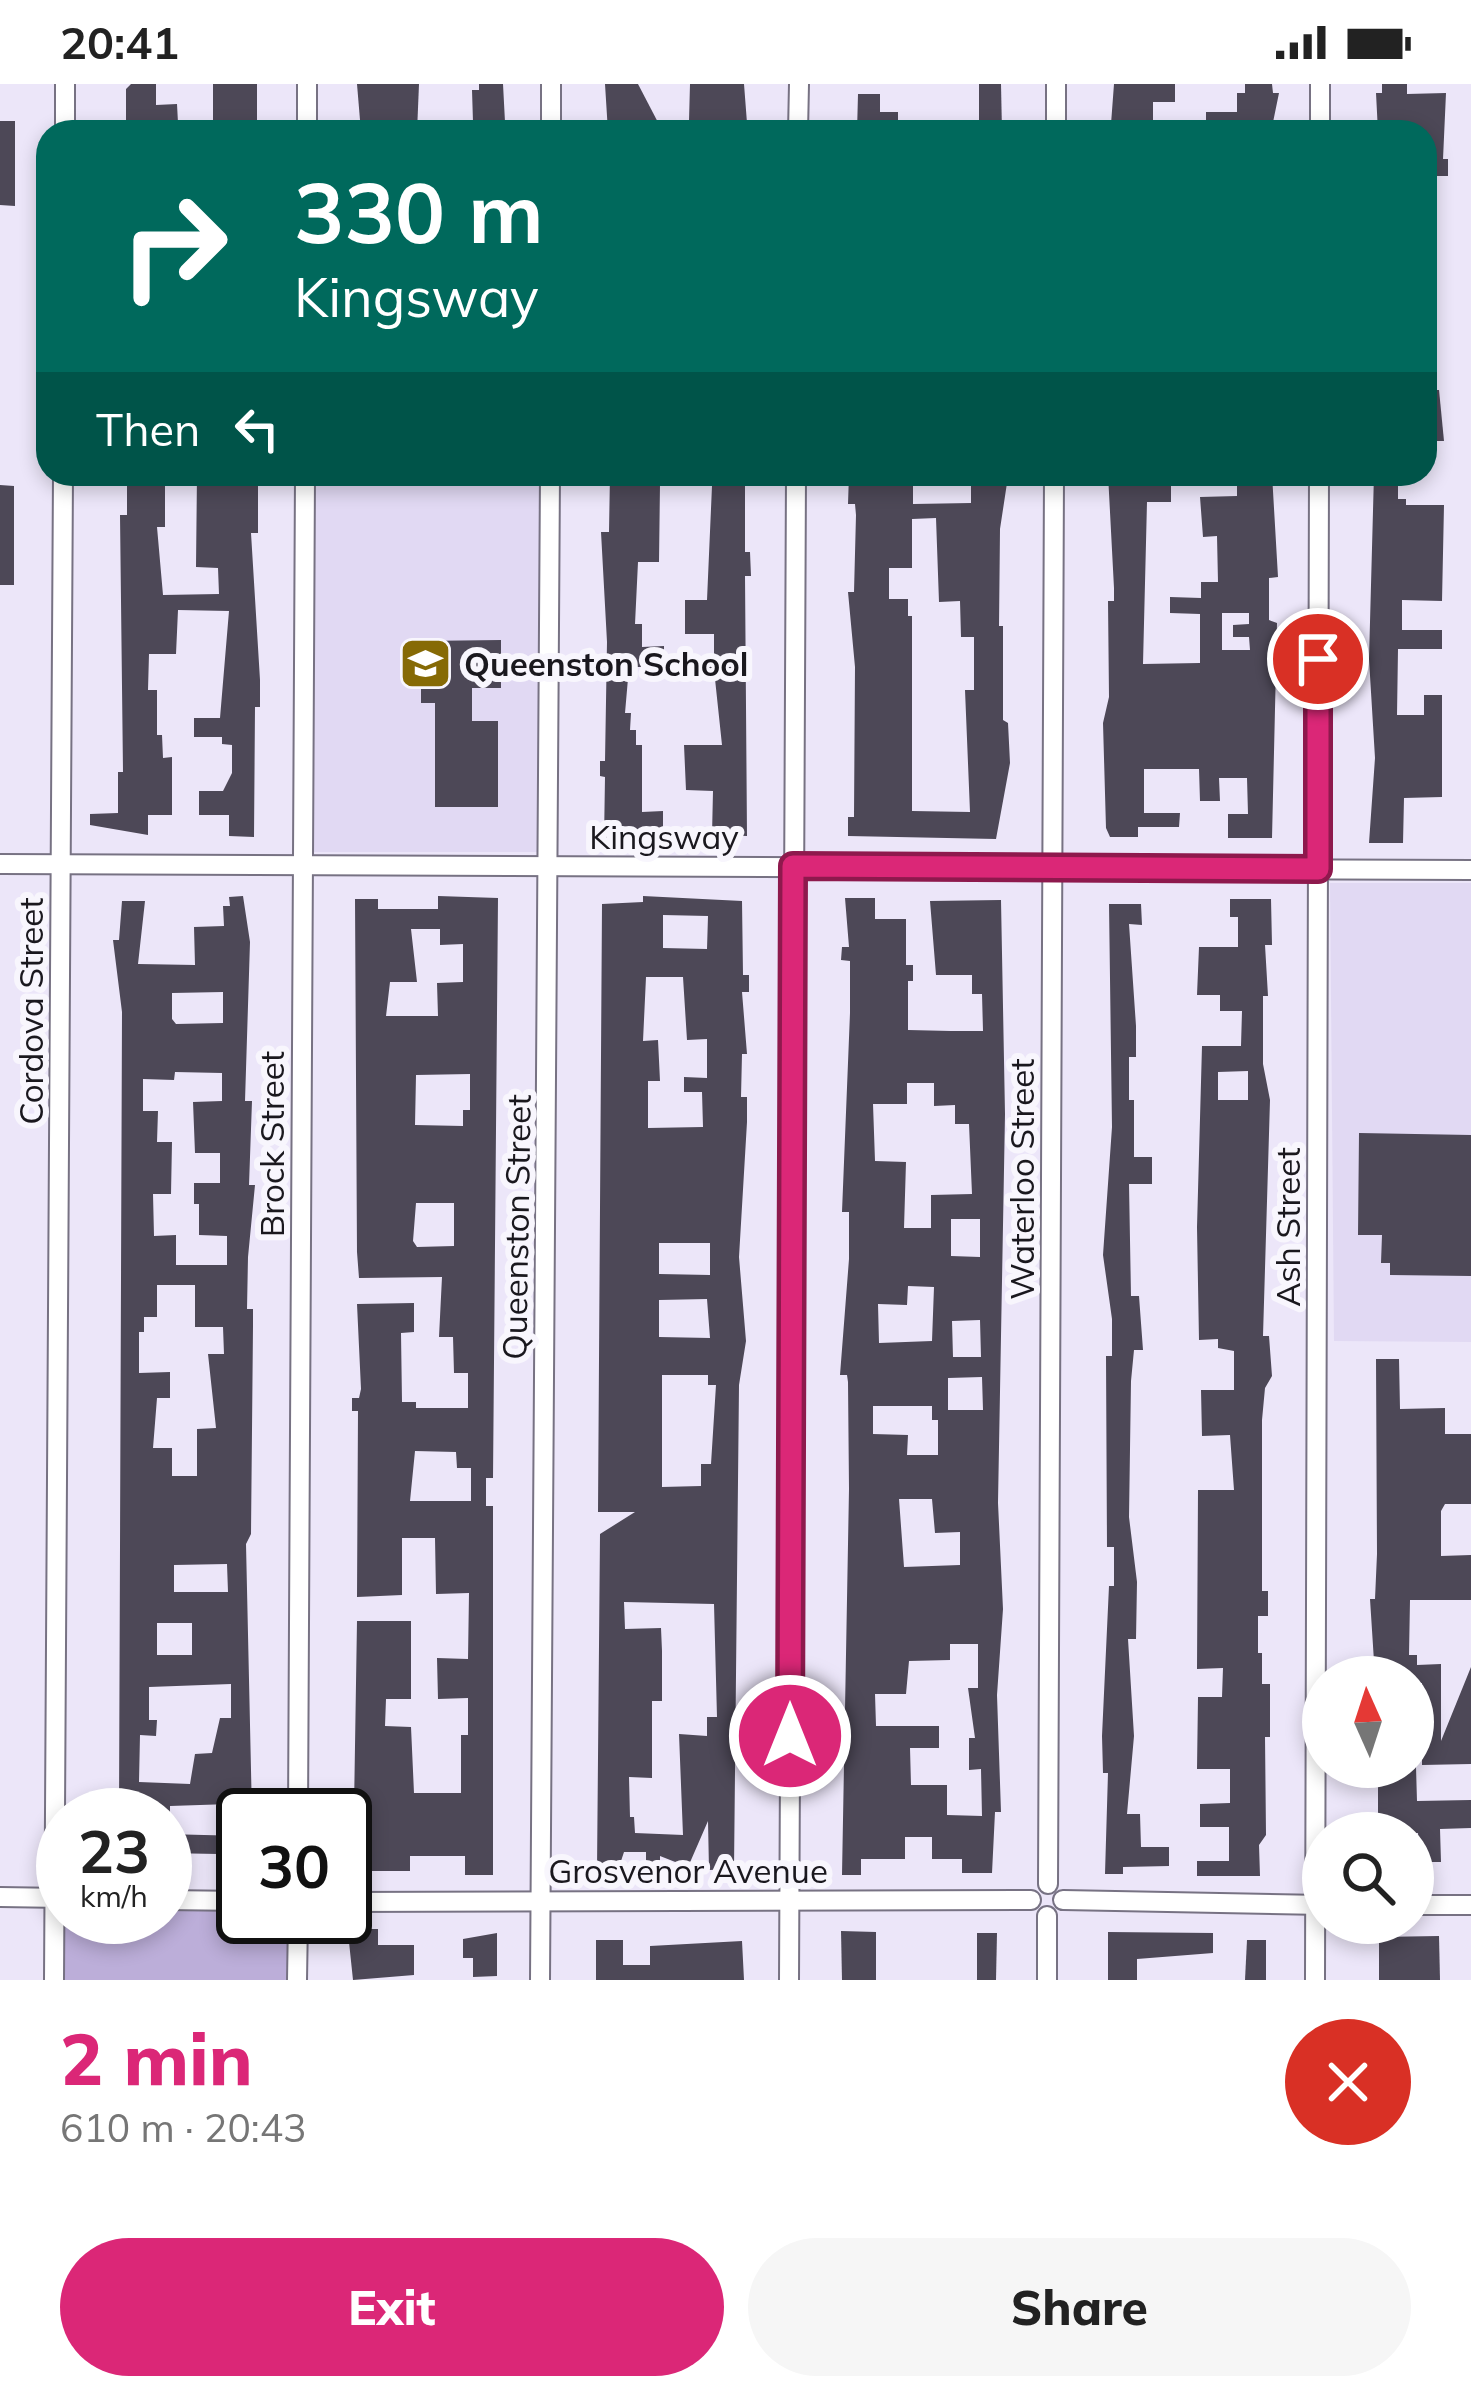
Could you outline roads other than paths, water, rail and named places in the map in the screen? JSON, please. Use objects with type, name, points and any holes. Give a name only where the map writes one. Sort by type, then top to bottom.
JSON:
[{"type":"street","points":[[64,120],[65,84]]},
{"type":"street","points":[[307,84],[307,120]]},
{"type":"street","points":[[551,84],[551,120]]},
{"type":"street","points":[[799,84],[799,120]]},
{"type":"street","points":[[1056,84],[1056,120]]},
{"type":"street","points":[[1320,84],[1320,120]]},
{"type":"street","name":"Cordova Street","points":[[59,1788],[63,486]]},
{"type":"street","name":"Brock Street","points":[[298,1788],[304,486]]},
{"type":"street","name":"Queenston Street","points":[[540,1980],[550,486]]},
{"type":"street","points":[[789,1980],[796,486]]},
{"type":"street","name":"Waterloo Street","points":[[1048,1884],[1054,486]]},
{"type":"street","name":"Ash Street","points":[[1319,486],[1319,1812]]},
{"type":"street","name":"Kingsway","points":[[0,864],[1471,870]]},
{"type":"street","points":[[1048,1884],[1057,1887],[1064,1900],[1057,1913],[1048,1916],[1038,1913],[1031,1900],[1038,1887],[1048,1884]]},
{"type":"street","points":[[0,1897],[36,1898]]},
{"type":"street","name":"Grosvenor Avenue","points":[[372,1902],[1031,1900]]},
{"type":"street","points":[[1064,1900],[1302,1905]]},
{"type":"street","points":[[1434,1905],[1471,1905]]},
{"type":"street","points":[[1047,1980],[1048,1916]]},
{"type":"street","name":"Cordova Street","points":[[55,1980],[57,1944]]},
{"type":"street","points":[[297,1980],[298,1944]]},
{"type":"street","name":"Ash Street","points":[[1316,1980],[1317,1944]]},
{"type":"place","name":"Queenston School","points":[[425,663]]}]
